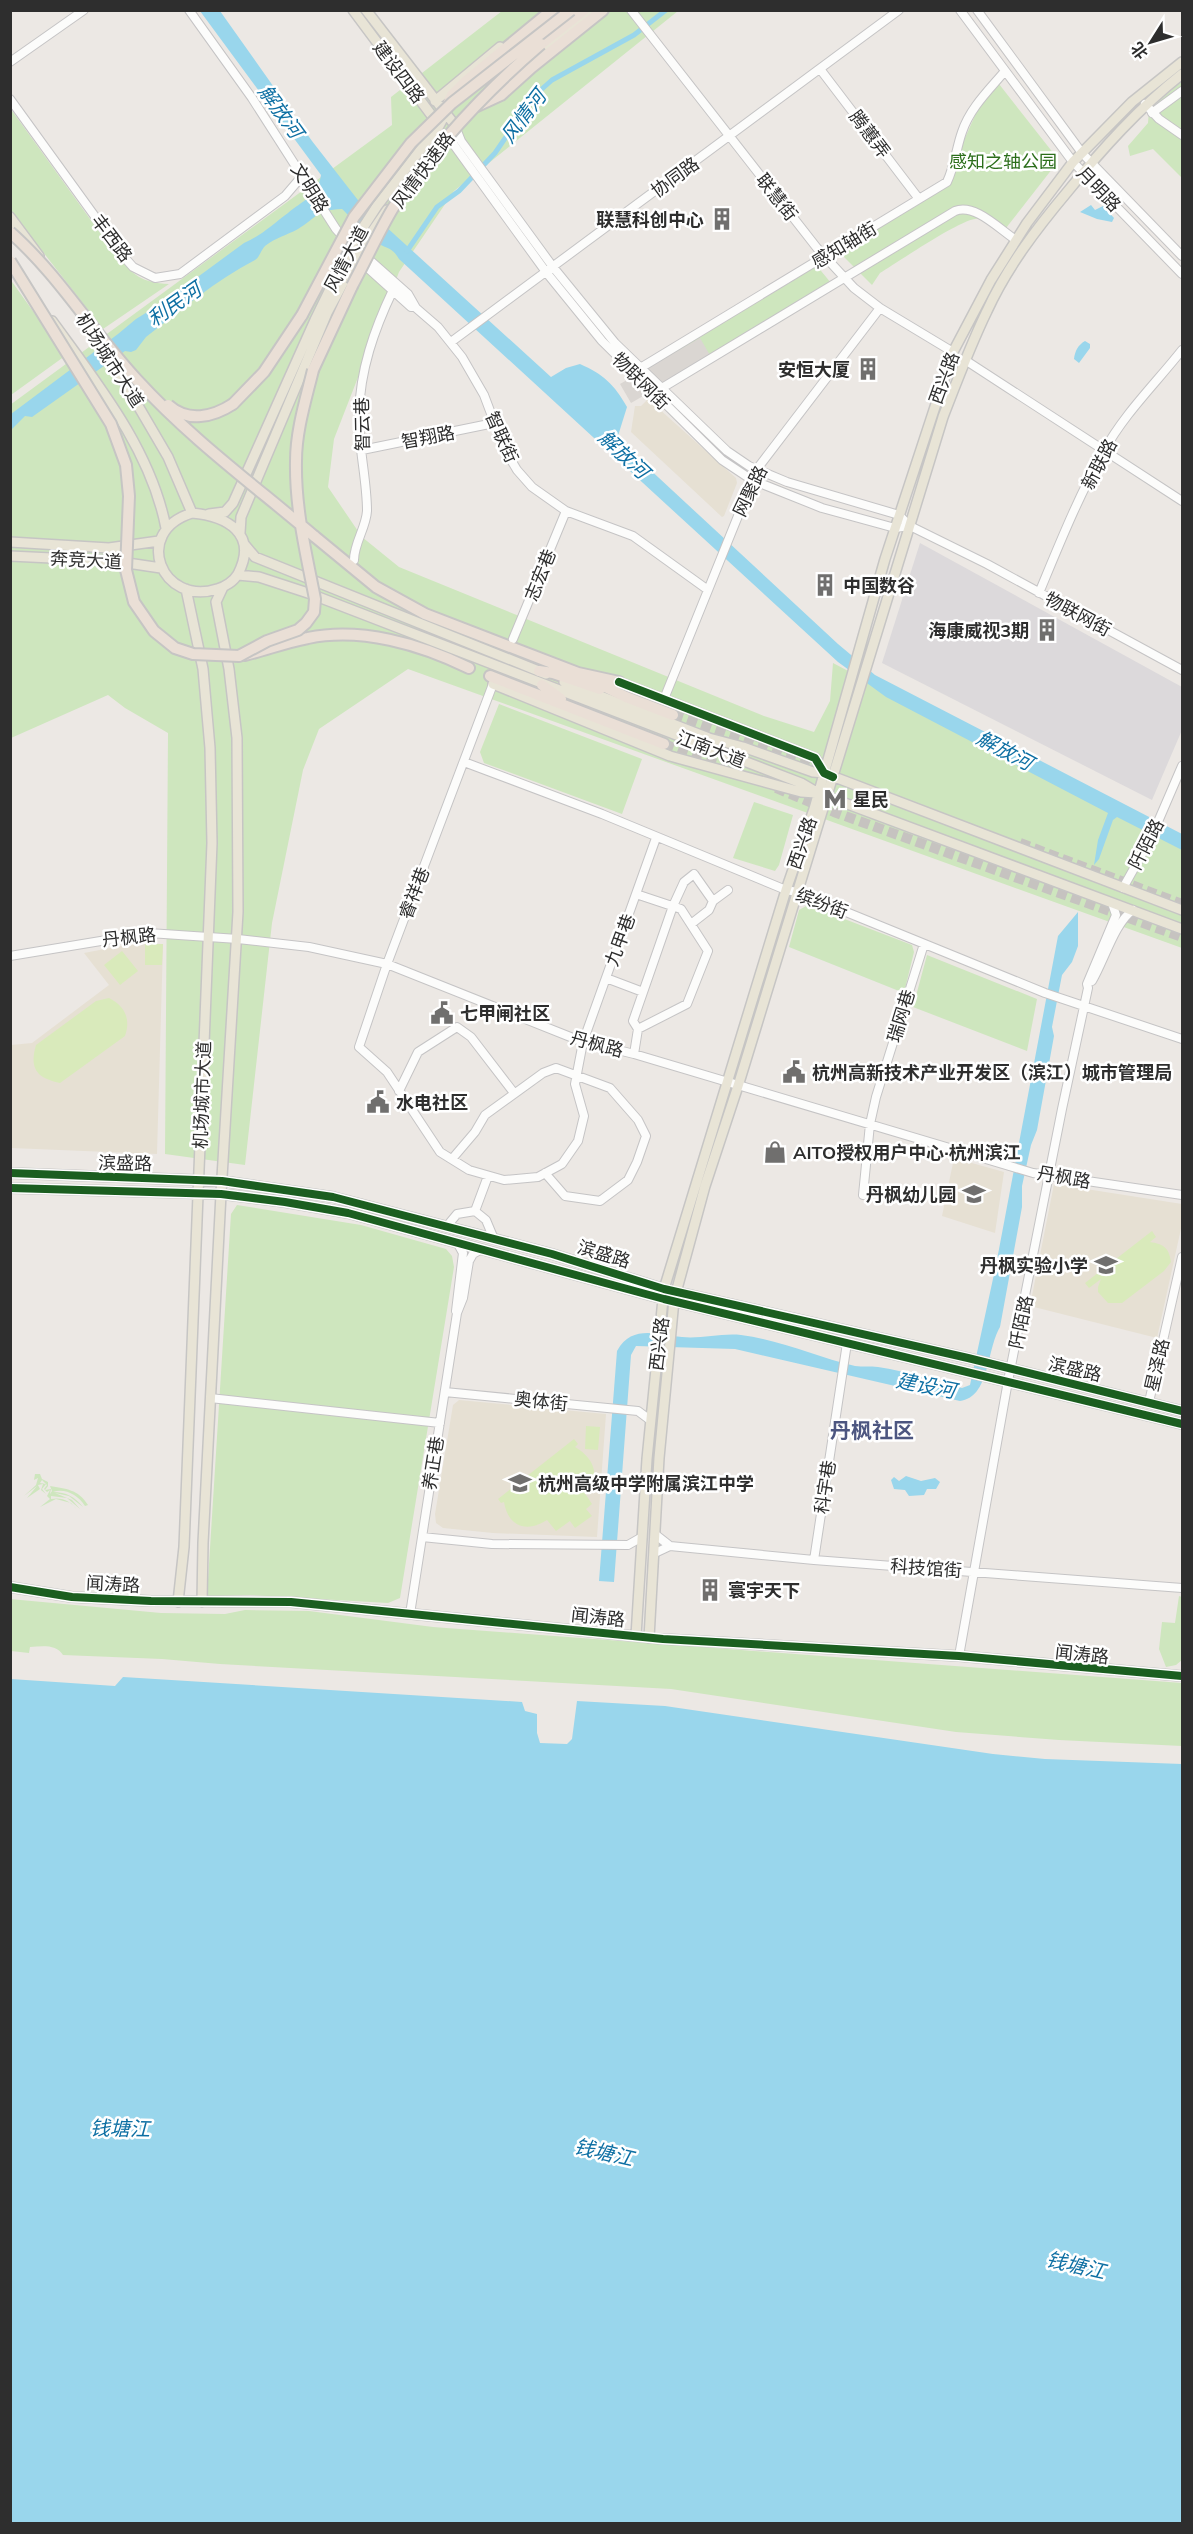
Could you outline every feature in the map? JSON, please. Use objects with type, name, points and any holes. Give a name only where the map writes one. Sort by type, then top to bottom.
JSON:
[{"type":"highway","points":[[445,114],[452,95],[466,81],[552,10]]},
{"type":"highway","name":"风情快速路","points":[[30,249],[49,266],[100,334],[139,378],[175,411],[191,416],[206,416],[220,412],[248,391],[279,352],[302,315],[354,217],[411,142],[452,103],[571,10]]},
{"type":"highway","name":"风情快速路","points":[[239,656],[267,641],[298,630],[314,612],[315,599],[297,511],[296,460],[303,410],[313,370],[352,286],[392,210],[422,168],[468,113],[517,64],[584,10]]},
{"type":"highway","points":[[467,111],[501,95],[603,10]]},
{"type":"highway","points":[[10,232],[30,249],[118,359],[178,422],[225,465],[376,587],[425,614],[561,666],[626,697]]},
{"type":"highway","points":[[10,262],[111,424],[126,465],[129,496],[126,570],[134,602],[154,631],[175,648],[193,654],[239,656],[308,638],[350,634],[382,638],[469,668]]},
{"type":"highway","points":[[539,671],[553,673],[673,715]]},
{"type":"highway","points":[[578,674],[620,682]]},
{"type":"highway","points":[[492,680],[526,690],[664,742],[557,698],[542,685]]},
{"type":"highway","points":[[526,690],[550,708]]},
{"type":"main road","name":"建设四路","points":[[353,10],[442,130]]},
{"type":"main road","name":"建设四路","points":[[366,10],[454,124]]},
{"type":"main road","points":[[435,101],[485,58],[548,10]]},
{"type":"main road","name":"风情大道","points":[[240,533],[241,517],[327,313],[365,242],[442,130],[445,114],[470,84],[561,10]]},
{"type":"main road","name":"风情大道","points":[[208,514],[225,512],[233,503],[315,320],[351,246],[377,206],[442,130],[454,124],[486,89],[594,10]]},
{"type":"main road","name":"西兴路","points":[[828,775],[850,676],[899,515],[953,352],[991,280],[1016,240],[1073,162],[1132,102],[1182,62]]},
{"type":"main road","name":"西兴路","points":[[664,1289],[786,890],[861,683],[943,417],[965,360],[987,310],[1013,264],[1045,219],[1091,162],[1144,104],[1182,74]]},
{"type":"main road","name":"机场城市大道","points":[[10,217],[115,364],[168,457],[192,513]]},
{"type":"main road","name":"机场城市大道","points":[[10,262],[118,417],[152,480],[161,502],[166,528]]},
{"type":"main road","points":[[192,513],[208,514],[220,517],[240,533],[244,544],[244,558],[238,575],[223,587],[198,593],[171,581],[161,568],[158,553],[159,541],[166,528],[182,516],[192,513]]},
{"type":"main road","name":"奔竞大道","points":[[10,542],[109,548],[159,541]]},
{"type":"main road","name":"江南大道","points":[[244,544],[255,557],[709,738],[828,775],[1182,910]]},
{"type":"main road","name":"奔竞大道","points":[[10,556],[122,561],[161,568]]},
{"type":"main road","name":"江南大道","points":[[238,575],[250,575],[281,584],[801,783],[822,794],[1182,929]]},
{"type":"main road","name":"机场城市大道","points":[[221,1194],[238,939],[237,738],[229,669],[216,602],[223,587]]},
{"type":"main road","name":"机场城市大道","points":[[178,1602],[184,1547],[212,843],[210,748],[203,669],[186,589]]},
{"type":"main road","points":[[432,642],[437,636],[445,634]]},
{"type":"main road","points":[[492,680],[550,708],[670,756],[801,792],[822,794]]},
{"type":"main road","points":[[620,682],[815,758],[828,775]]},
{"type":"main road","name":"西兴路","points":[[636,1636],[650,1420],[660,1332],[797,892],[822,794]]},
{"type":"main road","name":"滨盛路","points":[[10,1173],[222,1181],[333,1197],[552,1254],[664,1289],[671,1297],[974,1360],[1182,1411]]},
{"type":"main road","name":"滨盛路","points":[[10,1188],[221,1194],[348,1213],[480,1250],[847,1343],[1182,1424]]},
{"type":"main road","points":[[202,1602],[221,1194]]},
{"type":"main road","name":"西兴路","points":[[649,1638],[671,1297]]},
{"type":"main road","name":"闻涛路","points":[[10,1587],[72,1597],[178,1602],[238,1600],[291,1602],[649,1638],[959,1656],[1121,1673],[1182,1676]]},
{"type":"street","points":[[10,62],[84,10]]},
{"type":"street","name":"文明路","points":[[189,10],[252,98],[329,217],[351,246]]},
{"type":"street","name":"联慧街","points":[[632,10],[825,257],[880,308],[953,352]]},
{"type":"street","name":"协同路","points":[[451,342],[899,10]]},
{"type":"street","name":"月明路","points":[[960,10],[1073,162],[1182,274]]},
{"type":"street","name":"月明路","points":[[976,10],[1082,153],[1182,256]]},
{"type":"street","name":"腾蕙弄","points":[[820,69],[919,199]]},
{"type":"street","name":"感知轴街","points":[[635,370],[947,182],[957,159],[962,132],[971,112],[1005,71]]},
{"type":"street","points":[[1152,113],[1182,91]]},
{"type":"street","name":"丰西路","points":[[10,99],[125,258],[143,274],[155,278],[180,274],[305,179]]},
{"type":"street","points":[[1144,104],[1152,113],[1182,135]]},
{"type":"street","name":"物联网街","points":[[454,124],[474,165]]},
{"type":"street","name":"物联网街","points":[[442,130],[481,174],[602,341],[635,370],[722,460],[752,480],[822,508],[895,528],[910,526]]},
{"type":"street","name":"感知轴街","points":[[657,392],[962,208],[979,213],[1016,240]]},
{"type":"street","name":"智联街","points":[[358,254],[411,307],[416,308]]},
{"type":"street","name":"智联街","points":[[358,254],[408,294],[416,308],[451,342],[479,386],[504,448],[524,479],[544,498],[566,512],[633,536],[708,590]]},
{"type":"street","name":"智云巷","points":[[354,560],[354,552],[367,518],[358,416],[363,376],[373,336],[393,290]]},
{"type":"street","name":"网聚路","points":[[664,699],[757,469],[880,308]]},
{"type":"street","name":"新联路","points":[[1040,593],[1070,520],[1104,451],[1124,421],[1182,350]]},
{"type":"street","points":[[965,360],[1182,501]]},
{"type":"street","name":"物联网街","points":[[657,392],[727,452],[757,469],[787,482],[899,515],[910,526],[987,564],[1182,670]]},
{"type":"street","name":"智翔路","points":[[362,450],[494,423]]},
{"type":"street","name":"志宏巷","points":[[513,639],[566,512]]},
{"type":"street","name":"睿祥巷","points":[[399,1091],[387,1072],[359,1047],[387,964],[464,762],[492,680]]},
{"type":"street","name":"缤纷街","points":[[464,762],[602,814],[656,838],[786,890],[797,892],[1083,1008],[1182,1039]]},
{"type":"street","name":"阡陌路","points":[[1123,888],[1151,838],[1182,766]]},
{"type":"street","name":"九甲巷","points":[[576,1073],[583,1042],[656,838]]},
{"type":"street","points":[[634,1054],[638,1029],[633,1021],[673,906],[684,882],[694,874],[713,901]]},
{"type":"street","points":[[691,924],[710,910],[713,901],[728,890]]},
{"type":"street","points":[[636,894],[681,909],[708,951],[687,1004],[638,1029]]},
{"type":"street","name":"阡陌路","points":[[959,1656],[972,1572],[1008,1381],[1087,984],[1116,915],[1112,903]]},
{"type":"street","name":"阡陌路","points":[[1088,988],[1103,964],[1122,917],[1133,910]]},
{"type":"street","name":"丹枫路","points":[[10,956],[149,933],[309,947],[387,964],[583,1042],[634,1054],[1033,1173],[1182,1195]]},
{"type":"street","name":"瑞网巷","points":[[863,1195],[870,1124],[924,944]]},
{"type":"street","points":[[606,978],[643,992]]},
{"type":"street","points":[[514,1093],[471,1037],[457,1027],[418,1052],[399,1091],[440,1152],[469,1170],[504,1180],[538,1177],[562,1164],[578,1141],[584,1116],[575,1084],[576,1073]]},
{"type":"street","points":[[452,1159],[475,1132],[485,1115],[543,1073],[556,1068],[576,1073],[610,1088],[638,1120],[646,1136],[628,1180],[600,1201],[565,1196],[544,1173]]},
{"type":"street","points":[[475,1211],[488,1176]]},
{"type":"street","points":[[447,1226],[457,1214],[475,1211],[486,1220],[494,1239]]},
{"type":"street","name":"养正巷","points":[[457,1312],[455,1309],[463,1253],[458,1244]]},
{"type":"street","name":"养正巷","points":[[410,1614],[457,1312],[463,1298],[469,1261],[471,1256],[480,1250]]},
{"type":"street","name":"星泽路","points":[[1149,1402],[1182,1257]]},
{"type":"street","name":"科宇巷","points":[[814,1560],[847,1343]]},
{"type":"street","name":"奥体街","points":[[445,1392],[638,1411]]},
{"type":"street","points":[[210,1398],[440,1423]]},
{"type":"street","points":[[650,1420],[638,1411],[652,1404]]},
{"type":"street","points":[[655,1553],[670,1546],[656,1535]]},
{"type":"street","points":[[422,1537],[492,1544],[628,1545],[642,1538]]},
{"type":"street","points":[[628,1545],[641,1555]]},
{"type":"street","name":"科技馆街","points":[[670,1546],[814,1560],[1182,1588]]},
{"type":"shaded area","points":[[700,338],[711,357],[631,403],[620,384]]},
{"type":"shaded area","points":[[648,399],[736,478],[737,483],[724,516],[722,517],[631,432],[635,406],[641,406]]},
{"type":"shaded area","points":[[920,543],[1182,687],[1182,730],[1152,800],[882,663]]},
{"type":"shaded area","points":[[136,943],[163,944],[157,1154],[11,1148],[11,1045],[32,1043],[109,985],[84,953]]},
{"type":"shaded area","name":"丹枫幼儿园","points":[[954,1158],[1004,1172],[995,1233],[942,1216]]},
{"type":"shaded area","name":"丹枫实验小学","points":[[1054,1184],[1182,1204],[1182,1224],[1157,1338],[1030,1306]]},
{"type":"shaded area","name":"杭州高级中学附属滨江中学","points":[[459,1400],[606,1414],[597,1537],[493,1533],[443,1528],[436,1523],[435,1514],[453,1405]]},
{"type":"green space","points":[[502,11],[678,11],[454,191],[399,272],[334,439],[328,487],[362,537],[399,567],[764,716],[814,732],[830,701],[833,663],[1182,847],[1182,948],[408,669],[319,729],[303,770],[272,923],[245,1165],[165,1154],[168,733],[125,708],[108,695],[11,738],[10,405],[392,125],[391,97]]},
{"type":"green space","points":[[1182,81],[1182,178],[1153,149],[1130,156],[1128,146],[1148,123],[1149,110]]},
{"type":"green space","name":"感知之轴公园","points":[[999,84],[1054,154],[1056,164],[1006,228],[983,219],[967,221],[880,273],[872,285],[839,252],[947,178],[982,100]]},
{"type":"green space","points":[[10,108],[122,262],[133,273],[145,280],[169,284],[103,329],[11,211]]},
{"type":"green space","points":[[817,266],[831,283],[662,385],[650,367]]},
{"type":"green space","points":[[10,279],[65,356],[11,395],[10,395]]},
{"type":"green space","points":[[499,704],[642,759],[622,814],[484,763],[480,752]]},
{"type":"green space","points":[[754,802],[793,815],[779,865],[775,871],[733,858]]},
{"type":"green space","points":[[808,905],[912,945],[914,952],[904,993],[789,947],[799,910]]},
{"type":"green space","points":[[145,944],[163,944],[162,965],[145,965]]},
{"type":"green space","points":[[122,951],[138,971],[120,985],[104,965]]},
{"type":"green space","points":[[927,955],[1037,999],[1027,1051],[913,1007]]},
{"type":"green space","points":[[109,998],[123,1009],[127,1019],[125,1036],[60,1083],[40,1075],[34,1066],[36,1045],[96,1001]]},
{"type":"green space","points":[[237,1205],[361,1225],[446,1249],[452,1256],[454,1267],[400,1598],[388,1603],[250,1595],[207,1596],[231,1214]]},
{"type":"green space","points":[[1152,1231],[1156,1237],[1150,1242],[1165,1248],[1170,1257],[1171,1262],[1164,1271],[1122,1303],[1108,1303],[1098,1292],[1101,1279],[1089,1288],[1085,1283]]},
{"type":"green space","points":[[586,1426],[600,1427],[598,1450],[585,1449]]},
{"type":"green space","points":[[574,1439],[578,1444],[575,1447],[587,1456],[593,1468],[593,1480],[584,1492],[592,1504],[586,1509],[592,1516],[575,1528],[570,1521],[556,1531],[547,1520],[526,1527],[514,1522],[504,1502],[501,1503],[498,1499]]},
{"type":"green space","points":[[35,1474],[40,1474],[42,1479],[48,1482],[45,1490],[46,1484],[42,1489],[46,1494],[41,1490],[43,1484],[38,1485],[40,1489],[27,1498],[37,1486],[24,1496],[36,1485],[38,1478],[34,1480]]},
{"type":"green space","points":[[50,1486],[66,1489],[76,1493],[88,1505],[85,1506],[71,1493],[58,1491],[53,1492],[70,1496],[83,1507],[69,1496],[55,1493],[72,1500],[80,1509],[67,1498],[51,1496],[51,1499],[56,1499],[40,1507],[50,1499],[47,1496],[50,1490],[47,1492],[45,1490],[51,1489],[50,1494],[52,1491]]},
{"type":"green space","points":[[1179,1596],[1182,1597],[1182,1660],[1176,1665],[1166,1667],[1159,1649],[1162,1622],[1175,1623]]},
{"type":"green space","points":[[10,1599],[161,1613],[225,1614],[245,1610],[309,1611],[433,1627],[1182,1683],[1182,1746],[956,1732],[671,1689],[63,1655],[53,1647],[44,1646],[30,1647],[29,1653],[11,1651]]},
{"type":"water","points":[[200,11],[220,11],[312,141],[361,204],[551,377],[566,368],[580,364],[607,381],[627,407],[617,439],[838,644],[875,675],[1182,834],[1182,850],[1117,817],[1113,820],[1099,859],[1094,865],[1098,840],[1108,813],[886,697],[838,662],[399,259],[393,251],[371,238],[342,209],[321,213],[298,229],[269,243],[256,259],[199,296],[146,337],[136,350],[125,351],[32,417],[25,416],[11,430],[11,414],[136,319],[165,301],[244,243],[267,230],[317,188],[321,175]]},
{"type":"water","points":[[1091,205],[1095,210],[1103,206],[1114,218],[1112,222],[1080,212]]},
{"type":"water","points":[[1085,341],[1090,344],[1090,348],[1079,363],[1074,359],[1075,353]]},
{"type":"water","name":"建设河","points":[[1078,912],[1078,946],[1072,962],[1062,975],[1052,1027],[1054,1036],[1037,1130],[1031,1145],[1022,1186],[1022,1207],[1000,1327],[995,1337],[986,1372],[977,1391],[970,1398],[960,1401],[735,1349],[636,1346],[631,1355],[614,1582],[599,1581],[617,1351],[630,1337],[654,1333],[689,1337],[741,1335],[756,1337],[855,1366],[888,1369],[962,1388],[970,1385],[996,1265],[1058,936]]},
{"type":"water","points":[[906,1476],[921,1481],[935,1478],[940,1482],[936,1489],[927,1489],[924,1495],[909,1496],[905,1490],[894,1489],[891,1480],[894,1477],[899,1481]]},
{"type":"water","name":"钱塘江","points":[[123,1677],[522,1702],[525,1711],[537,1714],[537,1733],[540,1743],[567,1744],[572,1739],[577,1701],[665,1706],[993,1754],[1045,1759],[1182,1764],[1182,2523],[11,2523],[11,1679],[115,1686]]},
{"type":"waterway","name":"风情河","points":[[407,251],[437,207],[459,191],[495,153],[534,96],[552,80],[634,35],[666,10]]},
{"type":"tunnel","points":[[673,715],[826,769]]},
{"type":"tunnel","points":[[664,744],[719,765]]},
{"type":"tunnel","points":[[776,788],[834,812],[1182,937]]},
{"type":"tunnel","points":[[1020,843],[1182,904]]},
{"type":"cycle path","points":[[619,682],[815,758],[824,773],[833,777]]},
{"type":"cycle path","points":[[10,1173],[222,1181],[333,1197],[552,1254],[664,1289],[968,1358],[1182,1411]]},
{"type":"cycle path","points":[[10,1188],[221,1194],[348,1213],[664,1299],[1182,1424]]},
{"type":"cycle path","points":[[10,1587],[72,1597],[151,1601],[291,1602],[663,1639],[959,1656],[1182,1676]]},
{"type":"place","name":"联慧科创中心","points":[[722,219]]},
{"type":"place","name":"安恒大厦","points":[[868,369]]},
{"type":"place","name":"中国数谷","points":[[825,585]]},
{"type":"place","name":"海康威视3期","points":[[1047,630]]},
{"type":"place","name":"星民","points":[[835,799]]},
{"type":"place","name":"七甲闸社区","points":[[442,1013]]},
{"type":"place","name":"杭州高新技术产业开发区（滨江）城市管理局","points":[[794,1072]]},
{"type":"place","name":"水电社区","points":[[378,1102]]},
{"type":"place","name":"AITO授权用户中心·杭州滨江","points":[[775,1152]]},
{"type":"place","name":"丹枫幼儿园","points":[[974,1194]]},
{"type":"place","name":"丹枫实验小学","points":[[1106,1265]]},
{"type":"place","name":"杭州高级中学附属滨江中学","points":[[520,1483]]},
{"type":"place","name":"寰宇天下","points":[[710,1590]]},
{"type":"district","name":"丹枫社区","points":[[872,1430]]},
{"type":"water label","name":"解放河","points":[[281,111]]},
{"type":"water label","name":"利民河","points":[[174,304]]},
{"type":"water label","name":"解放河","points":[[624,454]]},
{"type":"water label","name":"解放河","points":[[1005,750]]}]
